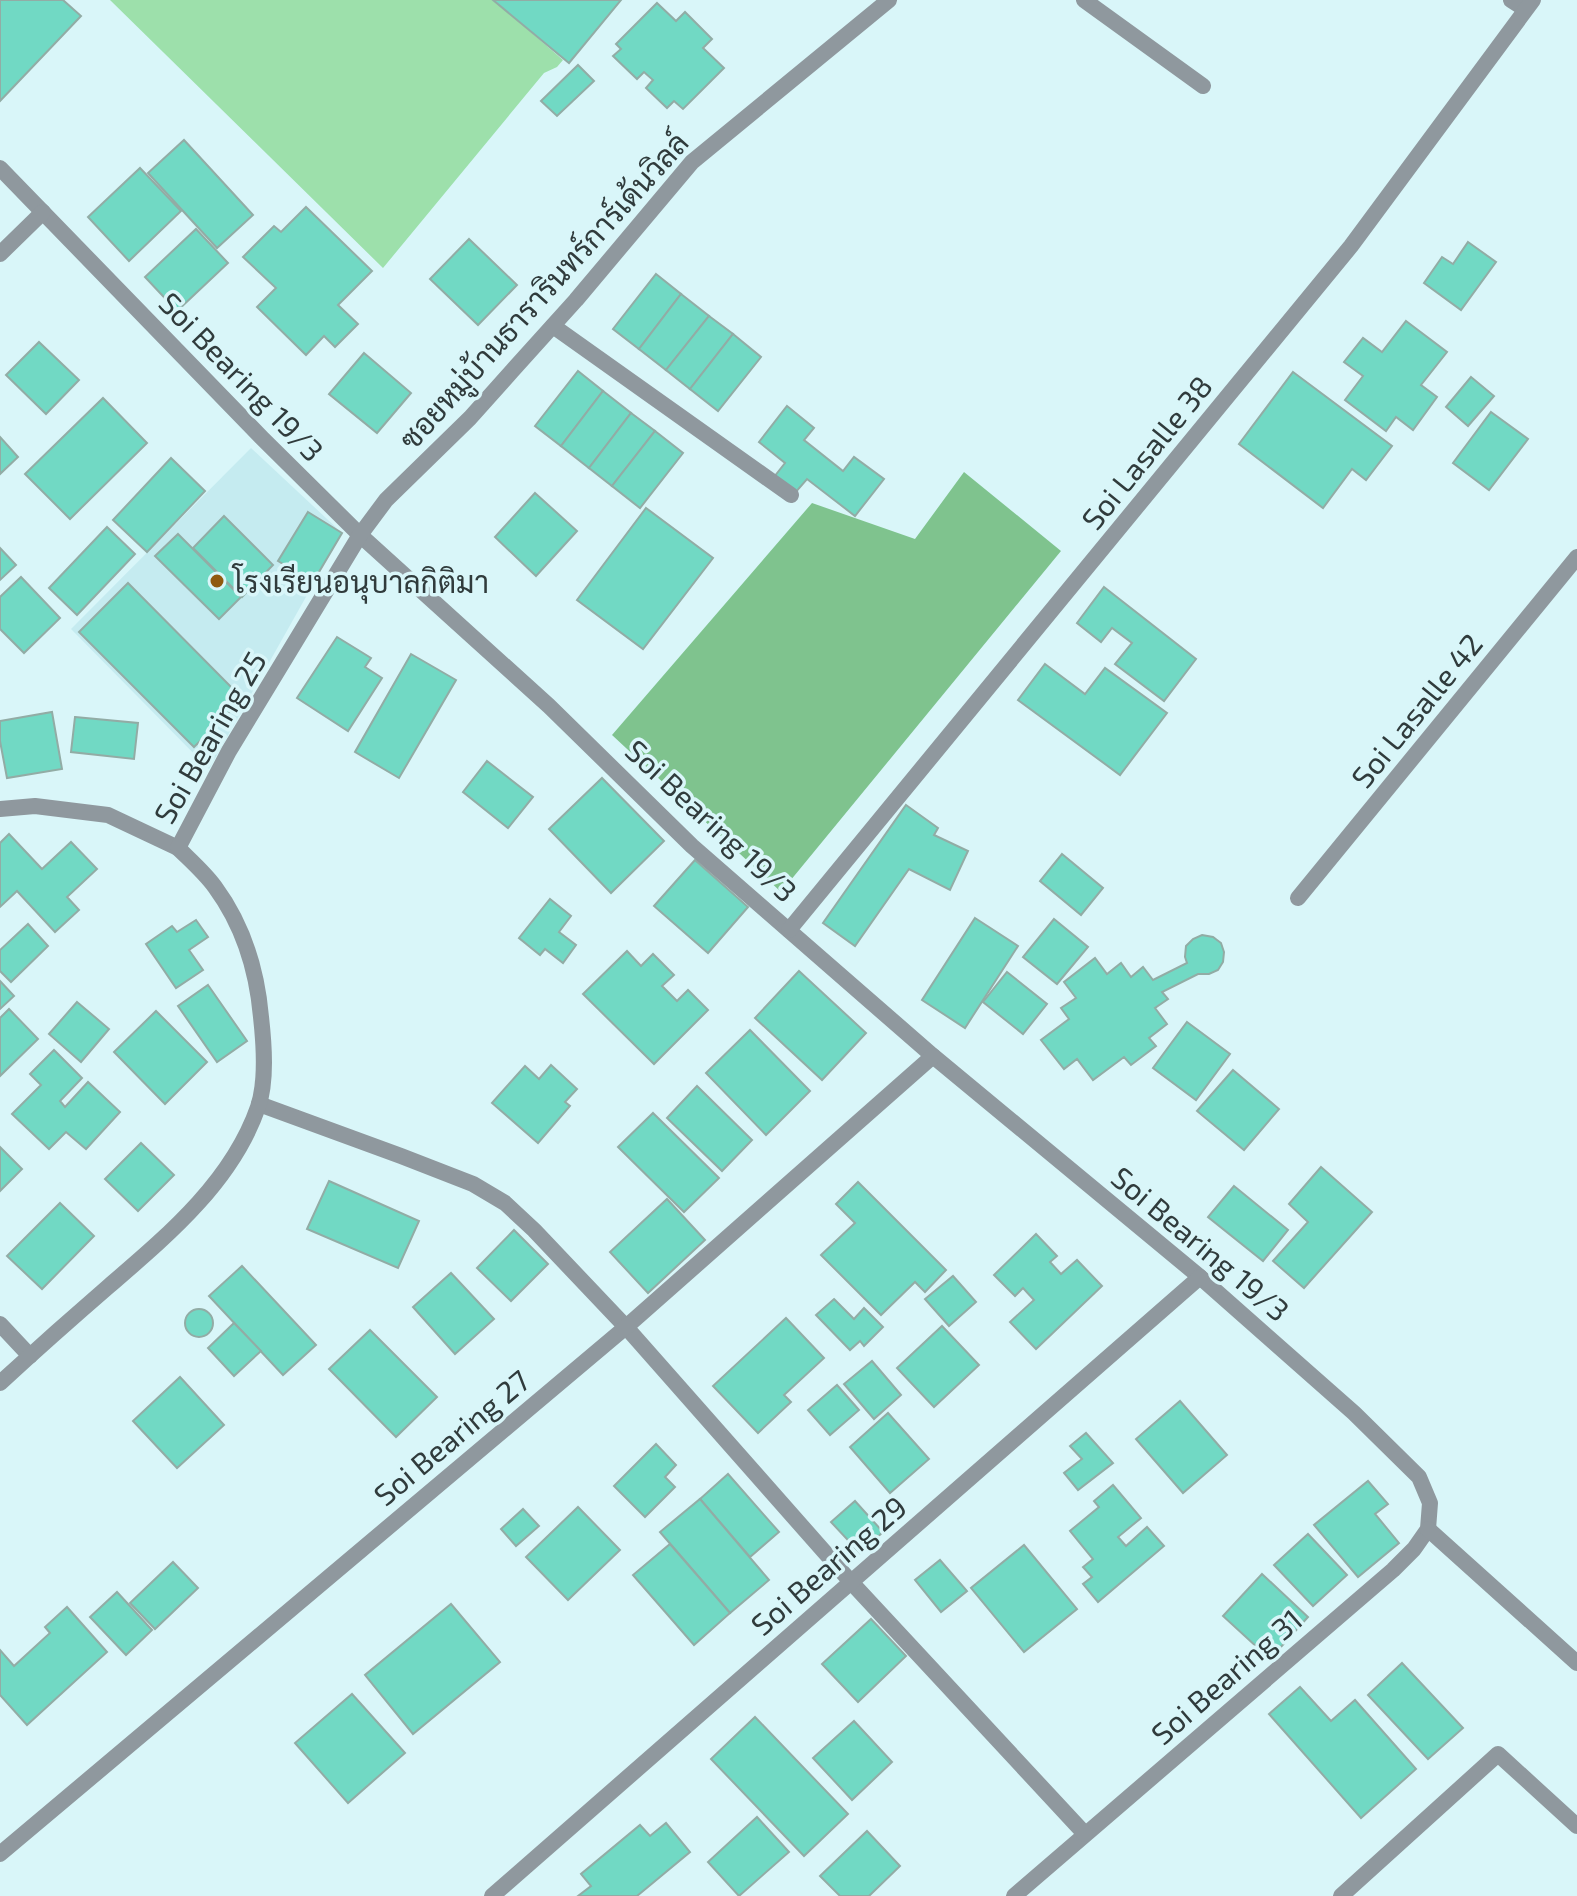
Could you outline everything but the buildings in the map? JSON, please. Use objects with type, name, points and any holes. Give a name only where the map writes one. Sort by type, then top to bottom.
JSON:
[{"type":"street","points":[[1084,0],[1203,86]]},
{"type":"street","name":"ซอยหมู่บ้านธารารินทร์การ์เด้นวิลล์","points":[[360,535],[386,500],[470,418],[553,326],[692,162],[884,1]]},
{"type":"street","name":"Soi Lasalle 38","points":[[789,930],[1351,246],[1523,3]]},
{"type":"street","name":"Soi Bearing 19/3","points":[[0,168],[360,535],[549,706],[692,846],[933,1056],[1200,1277],[1354,1413],[1419,1477],[1430,1503],[1428,1529]]},
{"type":"street","points":[[0,254],[43,212]]},
{"type":"street","points":[[553,326],[791,495]]},
{"type":"street","name":"Soi Bearing 25","points":[[0,1383],[185,1217],[216,1182],[240,1146],[259,1104],[264,1067],[259,990],[244,938],[215,886],[178,848],[229,751],[360,535]]},
{"type":"street","name":"Soi Lasalle 42","points":[[1298,898],[1577,557]]},
{"type":"street","points":[[0,809],[35,806],[108,815],[178,848]]},
{"type":"street","name":"Soi Bearing 27","points":[[0,1854],[626,1327],[933,1056]]},
{"type":"street","points":[[259,1104],[473,1184],[505,1203],[626,1327],[851,1582],[1085,1834]]},
{"type":"street","name":"Soi Bearing 29","points":[[492,1896],[1200,1277]]},
{"type":"street","points":[[0,1324],[30,1356]]},
{"type":"street","points":[[1428,1529],[1577,1663]]},
{"type":"street","name":"Soi Bearing 31","points":[[1014,1896],[1393,1570],[1428,1529]]},
{"type":"street","points":[[1341,1896],[1498,1754],[1577,1826]]},
{"type":"shaded area","name":"โรงเรียนอนุบาลกิติมา","points":[[251,448],[342,533],[209,769],[71,629]]},
{"type":"green space","points":[[110,0],[494,0],[563,60],[544,73],[383,268]]},
{"type":"green space","points":[[964,472],[1061,551],[781,892],[612,735],[812,503],[915,539]]},
{"type":"place","name":"โรงเรียนอนุบาลกิติมา","points":[[217,581]]}]
